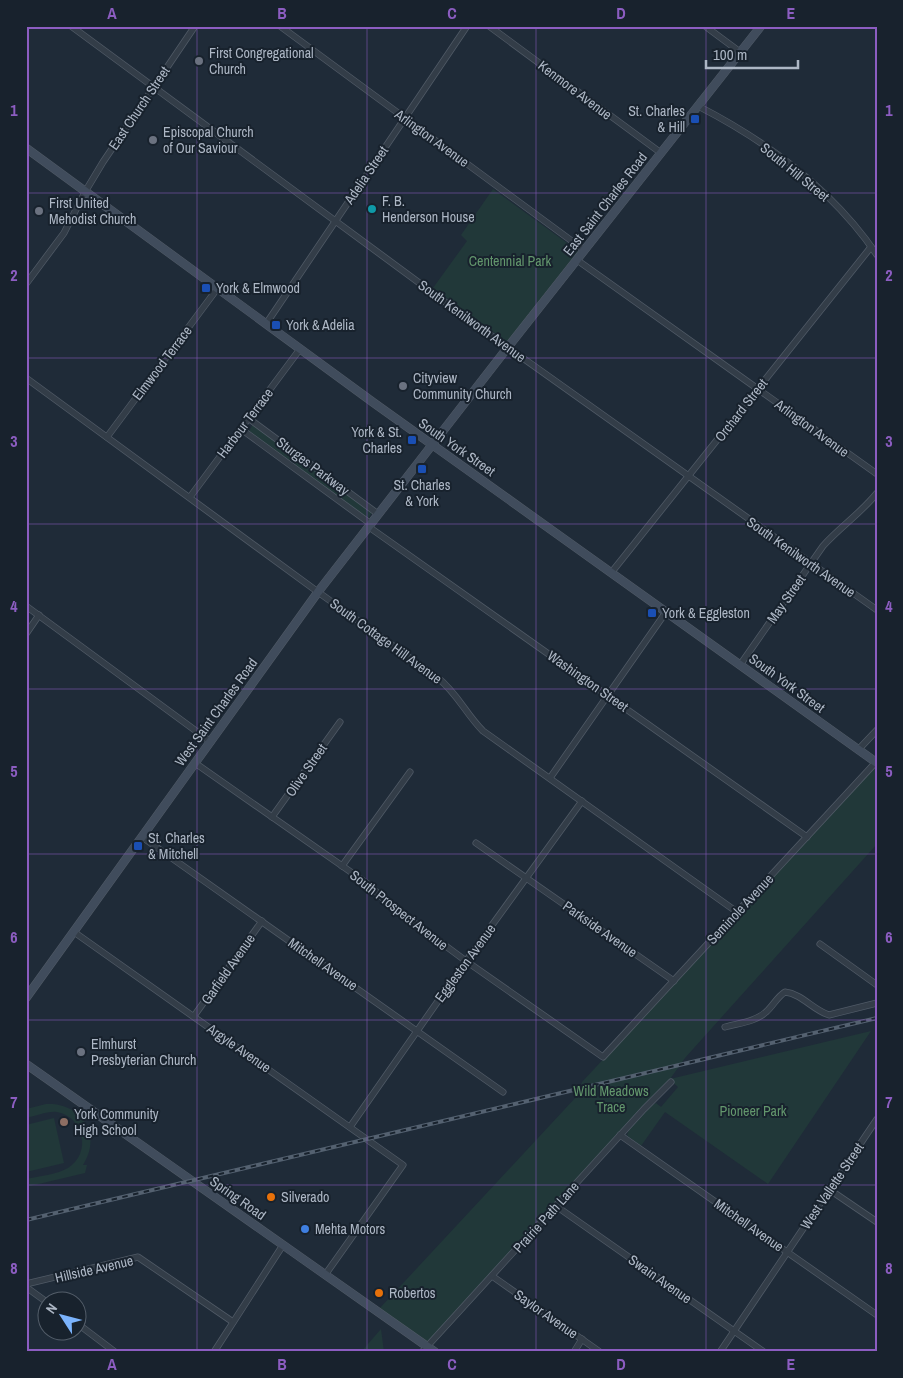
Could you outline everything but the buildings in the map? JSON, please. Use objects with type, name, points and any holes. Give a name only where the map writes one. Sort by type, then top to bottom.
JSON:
[{"type":"main road","name":"East Saint Charles Road","points":[[432,445],[761,26]]},
{"type":"main road","name":"South York Street","points":[[26,148],[432,445],[876,762]]},
{"type":"main road","name":"West Saint Charles Road","points":[[26,998],[318,592],[432,445]]},
{"type":"main road","name":"Spring Road","points":[[26,1064],[283,1245],[425,1349],[435,1352]]},
{"type":"street","name":"South Kenilworth Avenue","points":[[71,26],[335,222],[877,610]]},
{"type":"street","name":"East Church Street","points":[[26,284],[64,233],[103,162],[195,26]]},
{"type":"street","name":"Arlington Avenue","points":[[280,26],[584,250]]},
{"type":"street","name":"Adelia Street","points":[[266,324],[467,26]]},
{"type":"street","name":"Kenmore Avenue","points":[[489,26],[661,153]]},
{"type":"street","points":[[705,26],[740,52]]},
{"type":"street","name":"South Hill Street","points":[[698,106],[760,143],[796,169],[835,205],[877,255]]},
{"type":"street","name":"Orchard Street","points":[[611,573],[871,246]]},
{"type":"street","name":"Arlington Avenue","points":[[576,260],[877,474]]},
{"type":"street","name":"Elmwood Terrace","points":[[107,437],[217,289]]},
{"type":"street","name":"Harbour Terrace","points":[[190,497],[300,349]]},
{"type":"street","name":"South Cottage Hill Avenue","points":[[26,378],[438,678],[451,689],[483,730],[737,912]]},
{"type":"street","name":"Sturges Parkway","points":[[248,418],[378,514]]},
{"type":"street","name":"Sturges Parkway","points":[[241,429],[370,525]]},
{"type":"street","name":"May Street","points":[[740,665],[831,537],[865,507],[877,493]]},
{"type":"street","name":"Washington Street","points":[[370,525],[807,837]]},
{"type":"street","points":[[26,606],[211,742]]},
{"type":"street","points":[[550,778],[666,612]]},
{"type":"street","points":[[26,634],[38,615]]},
{"type":"street","name":"Olive Street","points":[[272,817],[340,722]]},
{"type":"street","points":[[858,750],[877,730]]},
{"type":"street","name":"Seminole Avenue","points":[[604,1057],[876,762]]},
{"type":"street","name":"South Prospect Avenue","points":[[195,763],[368,884],[389,904],[466,961],[604,1057]]},
{"type":"street","points":[[342,866],[410,772]]},
{"type":"street","name":"Eggleston Avenue","points":[[350,1127],[466,961],[582,801]]},
{"type":"street","name":"Mitchell Avenue","points":[[142,837],[503,1092]]},
{"type":"street","name":"Parkside Avenue","points":[[476,843],[674,981]]},
{"type":"street","name":"Garfield Avenue","points":[[194,1016],[262,921]]},
{"type":"street","name":"Argyle Avenue","points":[[74,932],[403,1165],[325,1275]]},
{"type":"street","points":[[820,944],[877,985]]},
{"type":"street","points":[[725,1027],[757,1019],[785,992],[791,993],[822,1013],[829,1015],[877,1003]]},
{"type":"street","name":"Prairie Path Lane","points":[[425,1349],[620,1135],[671,1082]]},
{"type":"street","name":"West Vallette Street","points":[[720,1352],[877,1119]]},
{"type":"street","name":"Mitchell Avenue","points":[[620,1135],[876,1314]]},
{"type":"street","points":[[830,1190],[877,1222]]},
{"type":"street","name":"Swain Avenue","points":[[556,1206],[764,1352]]},
{"type":"street","points":[[214,1352],[283,1245]]},
{"type":"street","name":"Hillside Avenue","points":[[26,1286],[138,1257],[233,1322]]},
{"type":"street","name":"Saylor Avenue","points":[[492,1276],[600,1352]]},
{"type":"street","points":[[26,1286],[38,1295]]},
{"type":"street","points":[[88,1331],[116,1352]]},
{"type":"street","points":[[574,1352],[582,1339]]},
{"type":"green space","name":"Centennial Park","points":[[493,189],[578,251],[507,342],[433,288],[467,241],[461,235]]},
{"type":"green space","points":[[253,424],[372,512],[368,519],[249,431]]},
{"type":"green space","name":"Wild Meadows Trace","points":[[877,765],[877,844],[685,1058],[670,1079],[871,1031],[768,1184],[665,1112],[641,1146],[627,1135],[629,1130],[652,1105],[656,1103],[661,1107],[678,1087],[670,1080],[621,1138],[431,1347],[379,1309],[577,1096],[582,1082]]},
{"type":"green space","points":[[46,1104],[69,1108],[85,1122],[91,1143],[89,1154],[83,1165],[87,1165],[85,1173],[26,1187],[26,1179],[53,1174],[68,1168],[76,1161],[80,1154],[82,1136],[79,1128],[66,1115],[53,1112],[26,1118],[26,1109]]},
{"type":"green space","points":[[54,1118],[64,1163],[26,1172],[26,1125]]},
{"type":"green space","points":[[381,1329],[384,1352],[361,1352]]},
{"type":"railway","points":[[26,1220],[877,1018]]},
{"type":"place","name":"First Congregational Church","points":[[199,61]]},
{"type":"place","name":"St. Charles & Hill","points":[[695,119]]},
{"type":"place","name":"Episcopal Church of Our Saviour","points":[[153,140]]},
{"type":"place","name":"F. B. Henderson House","points":[[372,209]]},
{"type":"place","name":"First United Mehodist Church","points":[[39,211]]},
{"type":"place","name":"York & Elmwood","points":[[206,288]]},
{"type":"place","name":"York & Adelia","points":[[276,325]]},
{"type":"place","name":"Cityview Community Church","points":[[403,386]]},
{"type":"place","name":"York & St. Charles","points":[[412,440]]},
{"type":"place","name":"St. Charles & York","points":[[422,469]]},
{"type":"place","name":"York & Eggleston","points":[[652,613]]},
{"type":"place","name":"St. Charles & Mitchell","points":[[138,846]]},
{"type":"place","name":"Elmhurst Presbyterian Church","points":[[81,1052]]},
{"type":"place","name":"York Community High School","points":[[64,1122]]},
{"type":"place","name":"Silverado","points":[[271,1197]]},
{"type":"place","name":"Mehta Motors","points":[[305,1229]]},
{"type":"place","name":"Robertos","points":[[379,1293]]},
{"type":"park label","name":"Pioneer Park","points":[[753,1111]]}]
